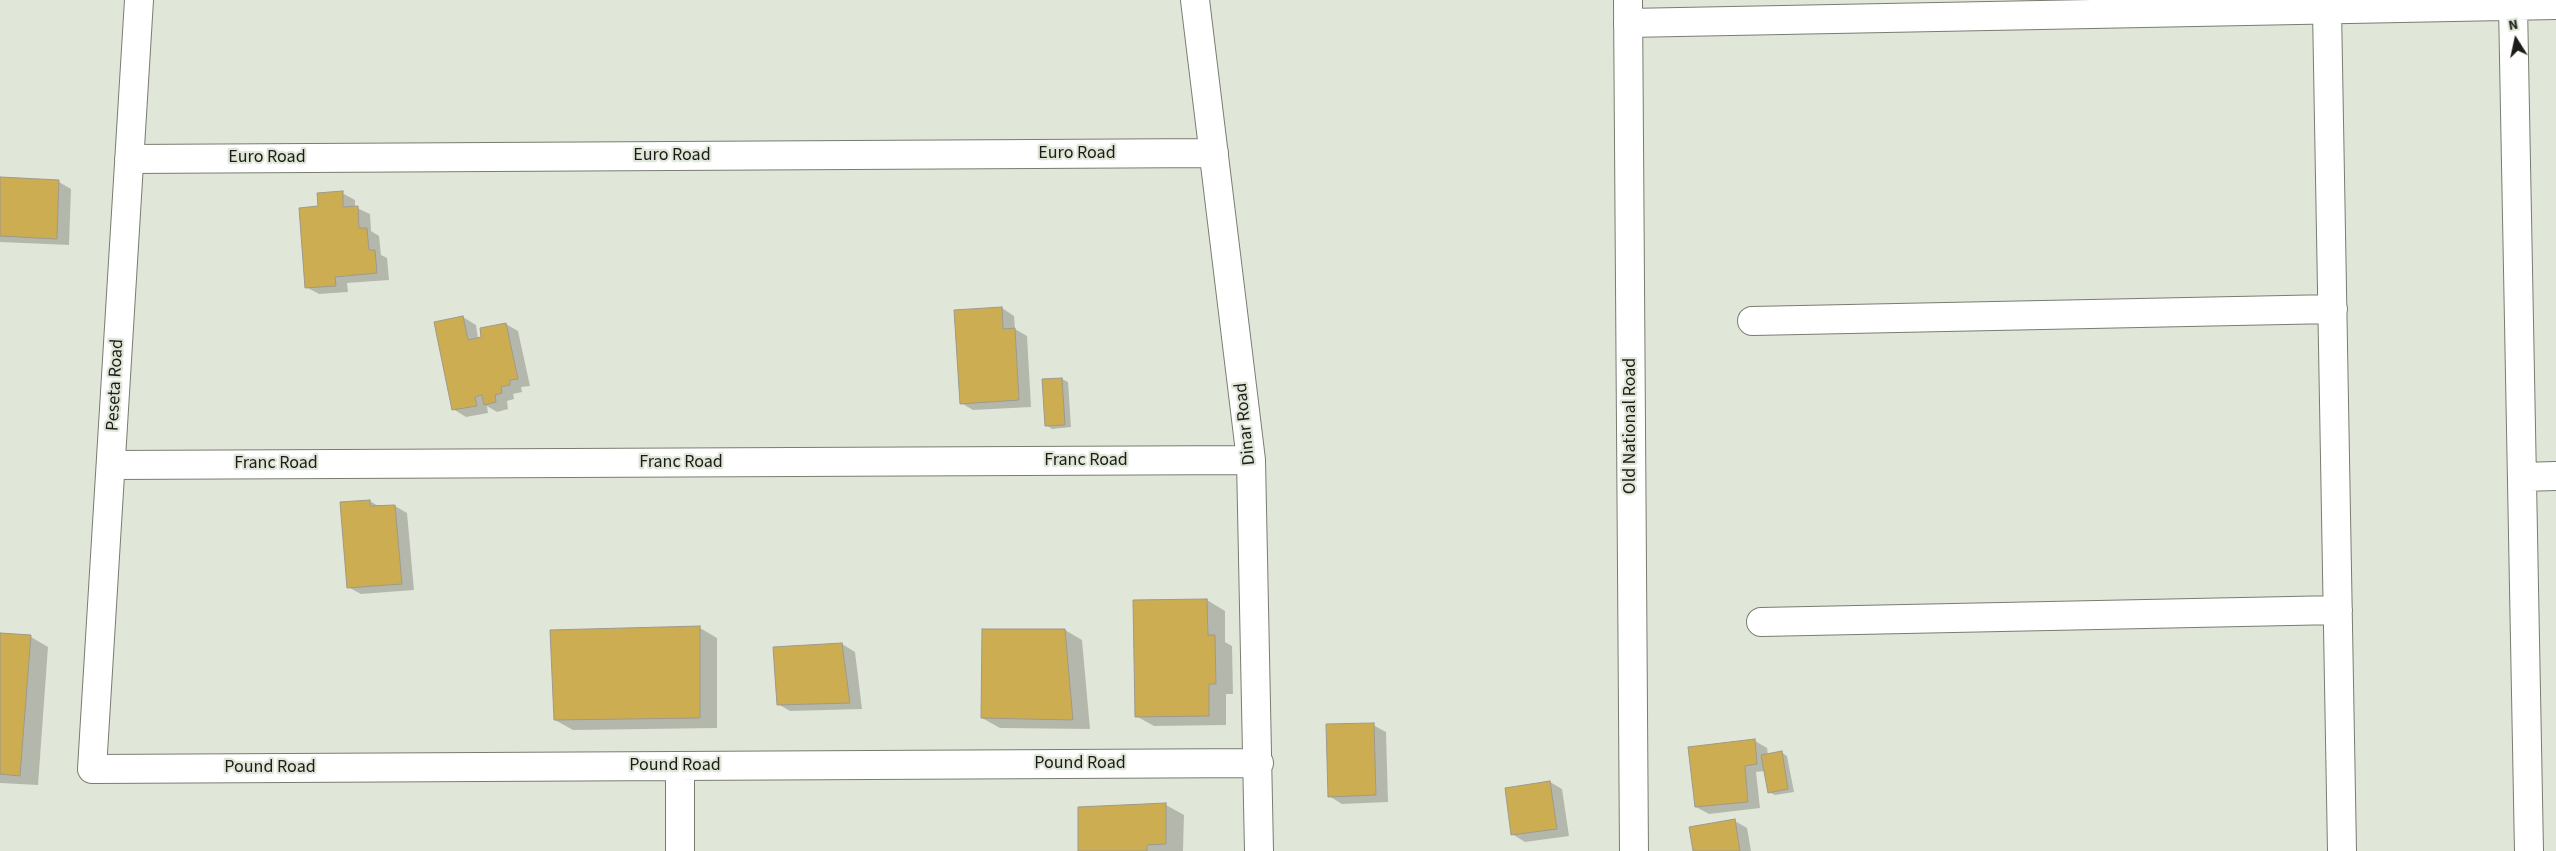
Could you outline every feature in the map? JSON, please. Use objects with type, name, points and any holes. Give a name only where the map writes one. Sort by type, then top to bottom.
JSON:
[{"type":"street","name":"Peseta Road","points":[[92,769],[139,0]]},
{"type":"street","name":"Dinar Road","points":[[1195,0],[1251,460],[1259,763],[1259,851]]},
{"type":"street","points":[[1628,11],[2327,9],[2556,4]]},
{"type":"street","points":[[2514,5],[2529,851]]},
{"type":"street","points":[[2327,9],[2342,851]]},
{"type":"street","name":"Old National Road","points":[[1628,11],[1634,851]]},
{"type":"street","name":"Euro Road","points":[[129,159],[1214,153]]},
{"type":"street","points":[[1752,321],[2333,309]]},
{"type":"street","name":"Franc Road","points":[[111,465],[1251,460]]},
{"type":"street","points":[[2522,477],[2556,476]]},
{"type":"street","points":[[1761,622],[2338,610]]},
{"type":"street","name":"Pound Road","points":[[92,769],[1259,763]]},
{"type":"street","points":[[680,766],[680,851]]},
{"type":"building","points":[[0,177],[59,180],[57,239],[0,236]]},
{"type":"building","points":[[343,191],[343,207],[358,206],[359,228],[367,228],[369,250],[375,250],[377,273],[335,277],[336,286],[305,288],[299,208],[318,206],[317,193]]},
{"type":"building","points":[[1002,307],[1003,329],[1015,328],[1019,400],[960,404],[954,310]]},
{"type":"building","points":[[463,316],[468,340],[481,337],[480,328],[506,323],[518,379],[510,380],[510,385],[501,387],[502,393],[495,395],[496,402],[484,405],[482,395],[475,397],[477,406],[452,410],[434,322]]},
{"type":"building","points":[[1062,378],[1065,425],[1045,426],[1042,379]]},
{"type":"building","points":[[370,500],[370,506],[395,505],[402,584],[347,588],[340,502]]},
{"type":"building","points":[[1207,599],[1208,635],[1215,635],[1216,684],[1209,684],[1209,716],[1135,717],[1133,600]]},
{"type":"building","points":[[700,626],[700,718],[554,720],[550,630]]},
{"type":"building","points":[[982,629],[1065,629],[1073,720],[981,718]]},
{"type":"building","points":[[0,633],[31,635],[20,776],[0,774]]},
{"type":"building","points":[[842,643],[850,703],[777,705],[773,647]]},
{"type":"building","points":[[1374,723],[1376,795],[1328,797],[1326,724]]},
{"type":"building","points":[[1755,739],[1757,764],[1745,766],[1748,802],[1695,807],[1688,747]]},
{"type":"building","points":[[1782,751],[1788,789],[1768,793],[1761,755]]},
{"type":"building","points":[[1550,781],[1557,829],[1511,835],[1505,788]]},
{"type":"building","points":[[1166,803],[1166,844],[1147,845],[1147,851],[1078,851],[1078,807]]},
{"type":"building","points":[[1735,819],[1740,851],[1693,851],[1689,827]]}]
